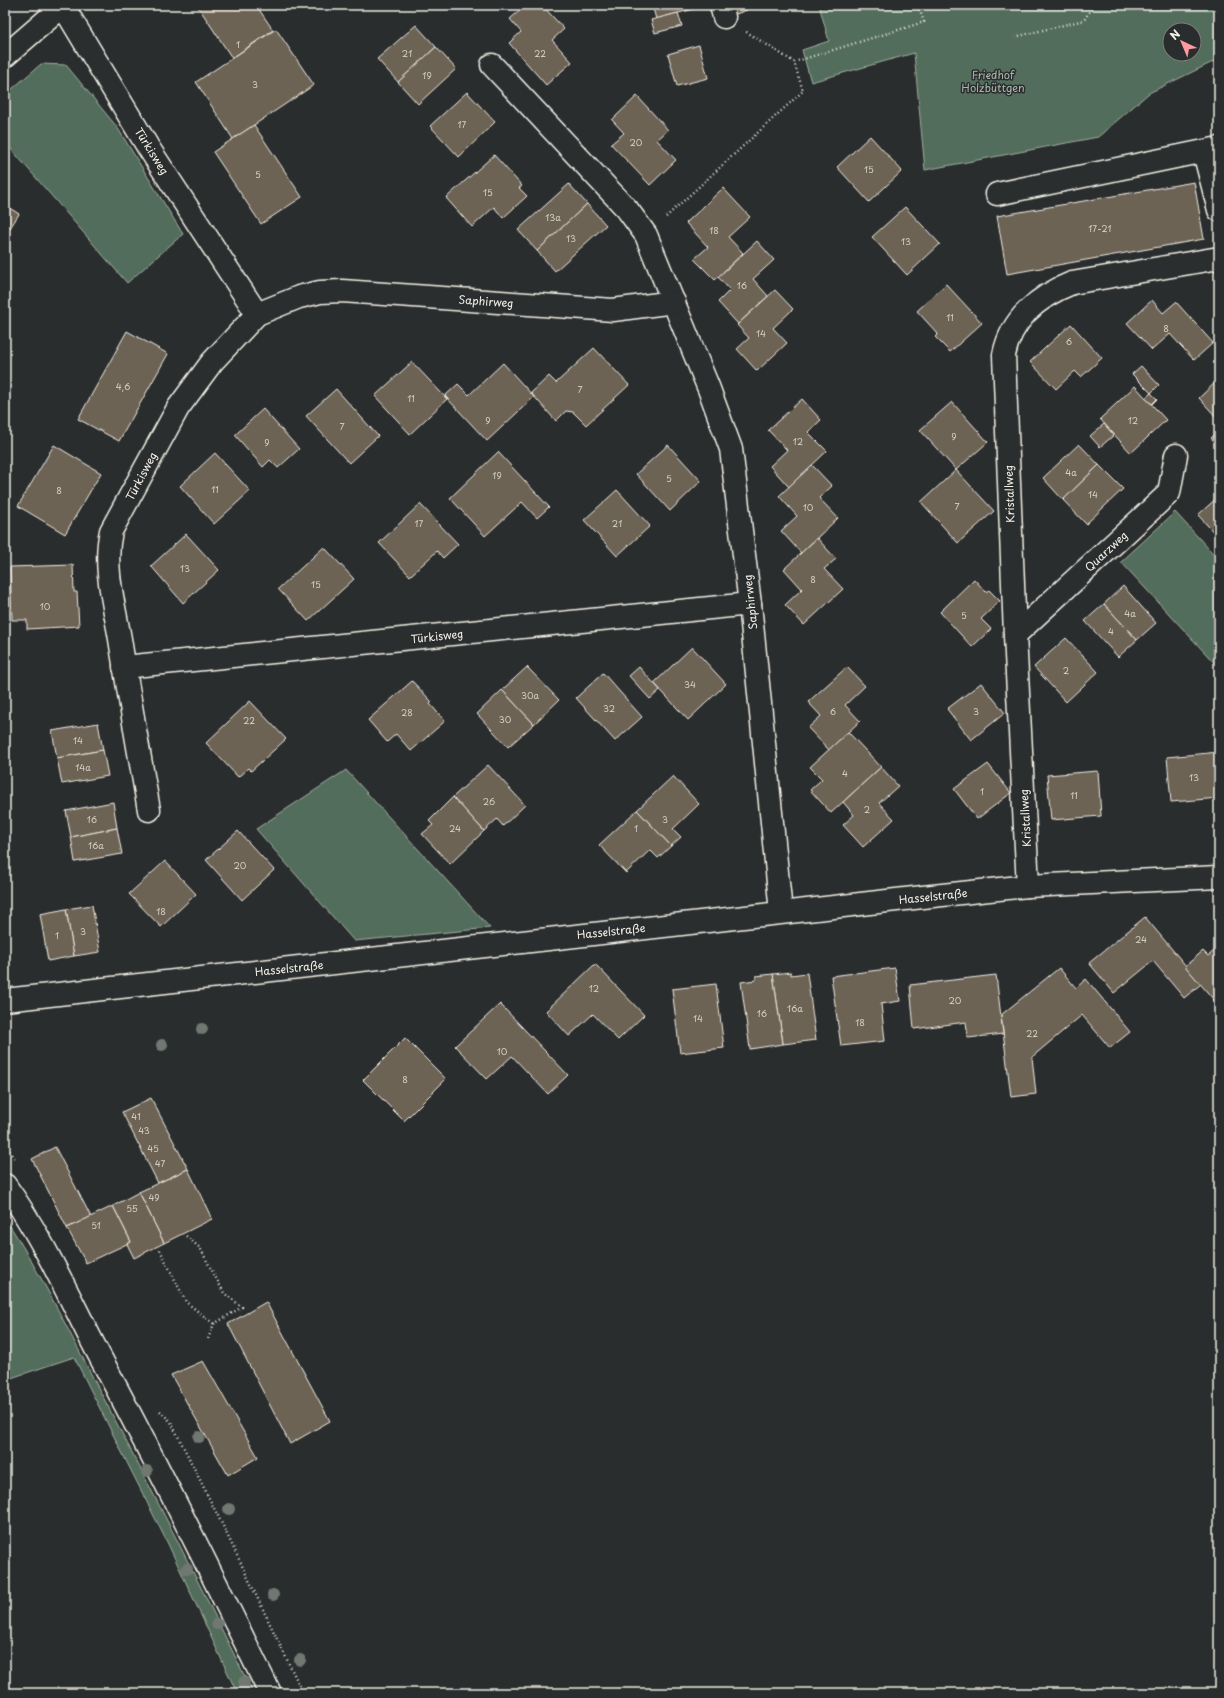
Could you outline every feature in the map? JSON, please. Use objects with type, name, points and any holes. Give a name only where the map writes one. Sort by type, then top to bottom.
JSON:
[{"type":"street","points":[[5,56],[64,6]]},
{"type":"street","name":"Türkisweg","points":[[64,6],[148,147],[257,314]]},
{"type":"street","name":"Saphirweg","points":[[492,65],[627,209],[646,235],[709,389],[731,449],[750,604],[781,912]]},
{"type":"street","points":[[998,194],[1212,150],[1219,210]]},
{"type":"street","name":"Kristallweg","points":[[1028,886],[1015,635],[1004,355],[1006,342],[1026,311],[1041,298],[1072,283],[1219,258]]},
{"type":"street","name":"Saphirweg","points":[[299,297],[320,292],[342,291],[613,310],[674,302]]},
{"type":"street","name":"Türkisweg","points":[[149,810],[107,560],[111,531],[178,408],[212,362],[257,314],[299,297]]},
{"type":"street","name":"Quarzweg","points":[[1015,635],[1169,494],[1176,455]]},
{"type":"street","name":"Türkisweg","points":[[124,667],[750,604]]},
{"type":"street","name":"Hasselstraße","points":[[5,1000],[781,912],[1028,886],[1219,877]]},
{"type":"street","points":[[5,1185],[19,1204],[34,1230],[116,1386],[270,1693]]},
{"type":"path","points":[[794,62],[924,22],[918,5]]},
{"type":"path","points":[[1015,37],[1084,20],[1094,5]]},
{"type":"path","points":[[646,235],[803,91],[794,62],[722,11]]},
{"type":"path","points":[[186,1236],[200,1248],[224,1293],[242,1307],[214,1324],[208,1339]]},
{"type":"path","points":[[160,1250],[186,1302],[214,1324]]},
{"type":"green space","name":"Friedhof Holzbüttgen","points":[[819,5],[1219,5],[1219,59],[1149,93],[1098,137],[925,170],[914,53],[811,82],[802,50],[829,41]]},
{"type":"green space","points":[[41,64],[66,65],[117,127],[183,234],[127,283],[5,142],[5,95]]},
{"type":"green space","points":[[1175,512],[1219,560],[1219,668],[1121,562]]},
{"type":"green space","points":[[346,770],[490,928],[354,941],[256,829]]},
{"type":"green space","points":[[5,1218],[31,1260],[66,1326],[178,1542],[253,1693],[237,1693],[169,1546],[74,1357],[5,1380]]},
{"type":"building","points":[[197,5],[256,5],[273,30],[232,58]]},
{"type":"building","points":[[526,5],[542,5],[564,29],[552,40],[572,62],[546,85],[509,43],[521,32],[510,19]]},
{"type":"building","points":[[652,5],[705,5],[705,6],[656,19]]},
{"type":"building","points":[[731,5],[745,5],[747,10],[733,15]]},
{"type":"building","points":[[678,13],[682,26],[655,33],[651,20]]},
{"type":"building","points":[[416,25],[436,47],[398,82],[377,59]]},
{"type":"building","points":[[276,29],[314,85],[233,139],[196,82]]},
{"type":"building","points":[[699,45],[708,78],[677,86],[668,54]]},
{"type":"building","points":[[436,47],[456,69],[418,104],[398,82]]},
{"type":"building","points":[[467,92],[495,122],[459,157],[430,126]]},
{"type":"building","points":[[637,96],[668,130],[657,140],[676,160],[650,185],[611,144],[624,133],[612,120]]},
{"type":"building","points":[[254,125],[302,197],[261,224],[213,152]]},
{"type":"building","points":[[870,136],[902,171],[869,202],[837,167]]},
{"type":"building","points":[[494,155],[522,186],[519,188],[527,196],[503,218],[494,207],[472,227],[446,198]]},
{"type":"building","points":[[1194,182],[1204,239],[1007,274],[997,216]]},
{"type":"building","points":[[569,184],[587,204],[537,251],[518,230]]},
{"type":"building","points":[[723,188],[750,217],[728,237],[743,253],[715,280],[694,259],[708,247],[686,223]]},
{"type":"building","points":[[587,204],[606,225],[555,271],[537,251]]},
{"type":"building","points":[[5,205],[19,214],[5,236]]},
{"type":"building","points":[[905,207],[940,244],[907,275],[872,237]]},
{"type":"building","points":[[757,241],[774,260],[753,279],[768,296],[738,324],[718,302],[730,290],[718,277]]},
{"type":"building","points":[[946,284],[982,323],[950,352],[935,337],[938,334],[917,311]]},
{"type":"building","points":[[775,290],[793,309],[773,328],[787,343],[757,371],[737,349],[749,338],[737,325]]},
{"type":"building","points":[[1152,300],[1163,313],[1176,302],[1213,343],[1194,360],[1170,334],[1152,350],[1127,323]]},
{"type":"building","points":[[1071,324],[1102,358],[1081,377],[1075,371],[1056,389],[1030,362]]},
{"type":"building","points":[[127,331],[168,354],[119,441],[78,419]]},
{"type":"building","points":[[594,348],[629,385],[586,425],[573,412],[566,411],[556,421],[531,393],[549,376],[556,383]]},
{"type":"building","points":[[412,362],[447,399],[410,434],[375,396]]},
{"type":"building","points":[[503,363],[534,397],[487,441],[445,396],[458,384],[469,395]]},
{"type":"building","points":[[1141,366],[1159,385],[1151,393],[1132,374]]},
{"type":"building","points":[[1219,379],[1219,420],[1199,398]]},
{"type":"building","points":[[1135,386],[1166,420],[1131,453],[1100,419]]},
{"type":"building","points":[[336,389],[378,436],[349,463],[306,416]]},
{"type":"building","points":[[1151,393],[1157,399],[1152,404],[1145,398]]},
{"type":"building","points":[[802,399],[821,420],[808,432],[827,451],[789,487],[770,466],[787,450],[768,430]]},
{"type":"building","points":[[952,402],[988,442],[956,470],[920,430]]},
{"type":"building","points":[[263,409],[299,449],[278,468],[270,460],[263,467],[235,435]]},
{"type":"building","points":[[1104,424],[1114,435],[1100,447],[1090,436]]},
{"type":"building","points":[[1219,431],[1219,447],[1211,438]]},
{"type":"building","points":[[1079,444],[1099,465],[1063,500],[1043,478]]},
{"type":"building","points":[[54,445],[101,473],[65,534],[18,506]]},
{"type":"building","points":[[668,445],[701,481],[670,511],[636,474]]},
{"type":"building","points":[[498,452],[549,507],[537,518],[522,502],[485,536],[450,498]]},
{"type":"building","points":[[215,453],[250,491],[214,524],[180,486]]},
{"type":"building","points":[[812,465],[832,486],[819,498],[838,518],[801,553],[781,531],[797,516],[779,496]]},
{"type":"building","points":[[1099,465],[1123,489],[1086,524],[1063,500]]},
{"type":"building","points":[[956,470],[994,511],[958,543],[921,502]]},
{"type":"building","points":[[617,490],[650,526],[617,556],[584,520]]},
{"type":"building","points":[[1219,496],[1219,538],[1198,515]]},
{"type":"building","points":[[420,504],[458,544],[443,558],[437,551],[410,576],[379,543]]},
{"type":"building","points":[[186,534],[219,570],[183,603],[151,566]]},
{"type":"building","points":[[817,538],[836,559],[824,569],[843,589],[804,625],[785,605],[802,589],[784,569]]},
{"type":"building","points":[[324,547],[354,579],[308,621],[278,589]]},
{"type":"building","points":[[73,565],[74,592],[77,592],[79,626],[27,629],[27,620],[12,620],[10,567]]},
{"type":"building","points":[[974,579],[986,592],[989,590],[1000,601],[981,619],[991,629],[972,647],[940,612]]},
{"type":"building","points":[[1123,586],[1156,623],[1137,640],[1104,604]]},
{"type":"building","points":[[1104,604],[1137,640],[1118,657],[1085,621]]},
{"type":"building","points":[[1066,638],[1098,672],[1066,702],[1034,667]]},
{"type":"building","points":[[692,647],[726,684],[688,720],[654,683]]},
{"type":"building","points":[[527,667],[559,700],[534,724],[502,690]]},
{"type":"building","points":[[639,667],[660,690],[650,699],[629,676]]},
{"type":"building","points":[[847,667],[865,686],[845,705],[860,721],[829,750],[808,728],[821,716],[808,702]]},
{"type":"building","points":[[603,673],[642,717],[615,741],[576,698]]},
{"type":"building","points":[[412,681],[432,702],[430,704],[445,721],[411,751],[396,734],[387,742],[368,720]]},
{"type":"building","points":[[981,683],[1005,713],[971,740],[947,709]]},
{"type":"building","points":[[502,690],[534,724],[508,747],[477,714]]},
{"type":"building","points":[[250,701],[286,739],[251,771],[248,768],[238,777],[206,743]]},
{"type":"building","points":[[98,723],[103,750],[57,758],[52,731]]},
{"type":"building","points":[[848,732],[881,767],[831,813],[810,790],[822,779],[810,767]]},
{"type":"building","points":[[103,750],[108,776],[62,784],[57,758]]},
{"type":"building","points":[[1219,752],[1219,798],[1171,802],[1167,757]]},
{"type":"building","points":[[988,764],[1011,793],[977,819],[954,789]]},
{"type":"building","points":[[488,765],[525,805],[503,826],[497,819],[484,831],[453,797]]},
{"type":"building","points":[[881,767],[898,786],[879,803],[894,819],[863,847],[843,825],[854,815],[843,802]]},
{"type":"building","points":[[1098,771],[1101,816],[1051,820],[1047,775]]},
{"type":"building","points":[[673,776],[699,804],[673,829],[681,837],[671,846],[637,810]]},
{"type":"building","points":[[453,797],[484,831],[450,864],[422,834],[433,825],[429,821]]},
{"type":"building","points":[[113,802],[117,828],[71,837],[66,811]]},
{"type":"building","points":[[637,810],[671,846],[658,858],[650,850],[626,873],[599,845]]},
{"type":"building","points":[[117,828],[122,854],[75,862],[71,837]]},
{"type":"building","points":[[238,831],[274,870],[242,900],[206,860]]},
{"type":"building","points":[[165,861],[196,894],[161,927],[129,894]]},
{"type":"building","points":[[92,905],[100,952],[74,956],[66,909]]},
{"type":"building","points":[[66,909],[74,956],[48,961],[40,914]]},
{"type":"building","points":[[1145,917],[1201,984],[1184,998],[1153,961],[1114,993],[1089,963]]},
{"type":"building","points":[[1219,947],[1219,1006],[1185,966],[1203,951],[1208,956]]},
{"type":"building","points":[[595,964],[644,1015],[618,1040],[593,1014],[569,1036],[546,1011]]},
{"type":"building","points":[[895,968],[900,1001],[881,1004],[885,1041],[841,1046],[831,976]]},
{"type":"building","points":[[1059,968],[1076,988],[1086,979],[1130,1032],[1110,1048],[1082,1015],[1032,1057],[1036,1094],[1011,1097],[1001,1015]]},
{"type":"building","points":[[791,972],[791,975],[807,973],[816,1040],[783,1044],[773,974]]},
{"type":"building","points":[[773,974],[783,1044],[750,1049],[741,982],[756,980],[756,976]]},
{"type":"building","points":[[996,975],[1003,1034],[968,1038],[966,1022],[914,1029],[910,985]]},
{"type":"building","points":[[716,984],[724,1048],[680,1053],[672,989]]},
{"type":"building","points":[[500,1004],[568,1075],[548,1094],[512,1056],[487,1079],[455,1046]]},
{"type":"building","points":[[405,1038],[446,1079],[404,1121],[363,1080]]},
{"type":"building","points":[[151,1098],[188,1169],[158,1183],[122,1112]]},
{"type":"building","points":[[55,1147],[91,1217],[67,1228],[32,1159]]},
{"type":"building","points":[[188,1169],[212,1219],[164,1243],[139,1192]]},
{"type":"building","points":[[139,1192],[164,1243],[134,1258],[127,1244],[131,1242],[113,1206]]},
{"type":"building","points":[[113,1206],[131,1242],[86,1263],[67,1228]]},
{"type":"building","points":[[266,1302],[330,1421],[290,1444],[228,1324]]},
{"type":"building","points":[[203,1361],[258,1457],[228,1475],[171,1375]]}]
